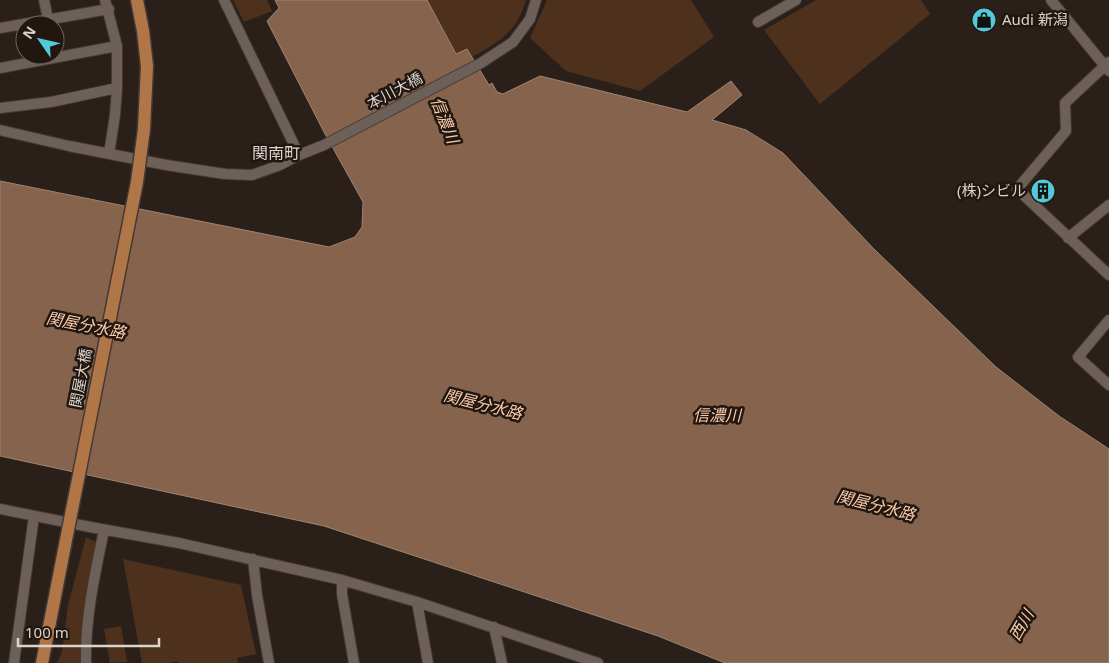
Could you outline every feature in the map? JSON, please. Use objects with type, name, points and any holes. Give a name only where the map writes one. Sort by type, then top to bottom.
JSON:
[{"type":"main road","name":"関屋大橋","points":[[42,663],[137,182],[144,129],[146,66],[143,31],[137,0]]},
{"type":"street","points":[[44,0],[47,15]]},
{"type":"street","points":[[224,0],[299,155]]},
{"type":"street","name":"本川大橋","points":[[0,130],[166,165],[225,174],[252,175],[280,165],[324,145],[480,63],[513,42],[522,32],[530,19],[536,0]]},
{"type":"street","points":[[758,22],[796,0]]},
{"type":"street","points":[[1051,0],[1107,66],[1065,104],[1066,131],[1017,189],[1109,275]]},
{"type":"street","points":[[65,15],[107,5],[117,46],[118,88],[109,154]]},
{"type":"street","points":[[0,25],[15,23]]},
{"type":"street","points":[[0,68],[117,46]]},
{"type":"street","points":[[0,108],[51,102],[118,88]]},
{"type":"street","points":[[1068,238],[1109,205]]},
{"type":"street","points":[[1109,320],[1078,357],[1109,385]]},
{"type":"street","points":[[0,509],[180,543],[342,580],[494,627],[572,658],[598,663]]},
{"type":"street","points":[[14,663],[34,516]]},
{"type":"street","points":[[86,663],[91,595],[104,530]]},
{"type":"street","points":[[253,559],[257,595],[269,663]]},
{"type":"street","points":[[342,580],[342,594],[354,663]]},
{"type":"street","points":[[417,602],[428,663]]},
{"type":"street","points":[[494,627],[502,663]]},
{"type":"shaded area","points":[[233,0],[267,0],[272,11],[244,22]]},
{"type":"shaded area","points":[[427,0],[526,0],[518,20],[506,35],[472,57],[467,49],[456,54]]},
{"type":"shaded area","points":[[547,0],[691,0],[714,37],[640,91],[566,71],[530,38]]},
{"type":"shaded area","points":[[816,0],[921,0],[930,14],[820,104],[764,30]]},
{"type":"shaded area","points":[[86,537],[99,544],[85,663],[57,663],[62,652],[68,605]]},
{"type":"shaded area","points":[[123,559],[241,585],[256,654],[237,658],[238,663],[178,663],[177,661],[169,663],[142,663]]},
{"type":"shaded area","points":[[121,626],[127,662],[110,663],[104,629]]},
{"type":"water","name":"信濃川","points":[[275,0],[427,0],[456,54],[467,49],[489,85],[492,83],[497,92],[503,94],[540,76],[687,112],[731,81],[742,95],[712,120],[746,130],[783,153],[873,248],[996,367],[1059,416],[1109,449],[1109,663],[725,663],[658,636],[324,526],[0,456],[0,181],[329,247],[355,237],[362,227],[363,202],[324,132],[267,21],[279,8]]},
{"type":"place","name":"Audi 新潟","points":[[984,20]]},
{"type":"place","name":"(株)シビル","points":[[1043,191]]},
{"type":"district","name":"関南町","points":[[276,153]]},
{"type":"water label","name":"関屋分水路","points":[[86,325]]},
{"type":"water label","name":"関屋分水路","points":[[483,404]]},
{"type":"water label","name":"関屋分水路","points":[[876,505]]},
{"type":"water label","name":"西川","points":[[1021,625]]}]
